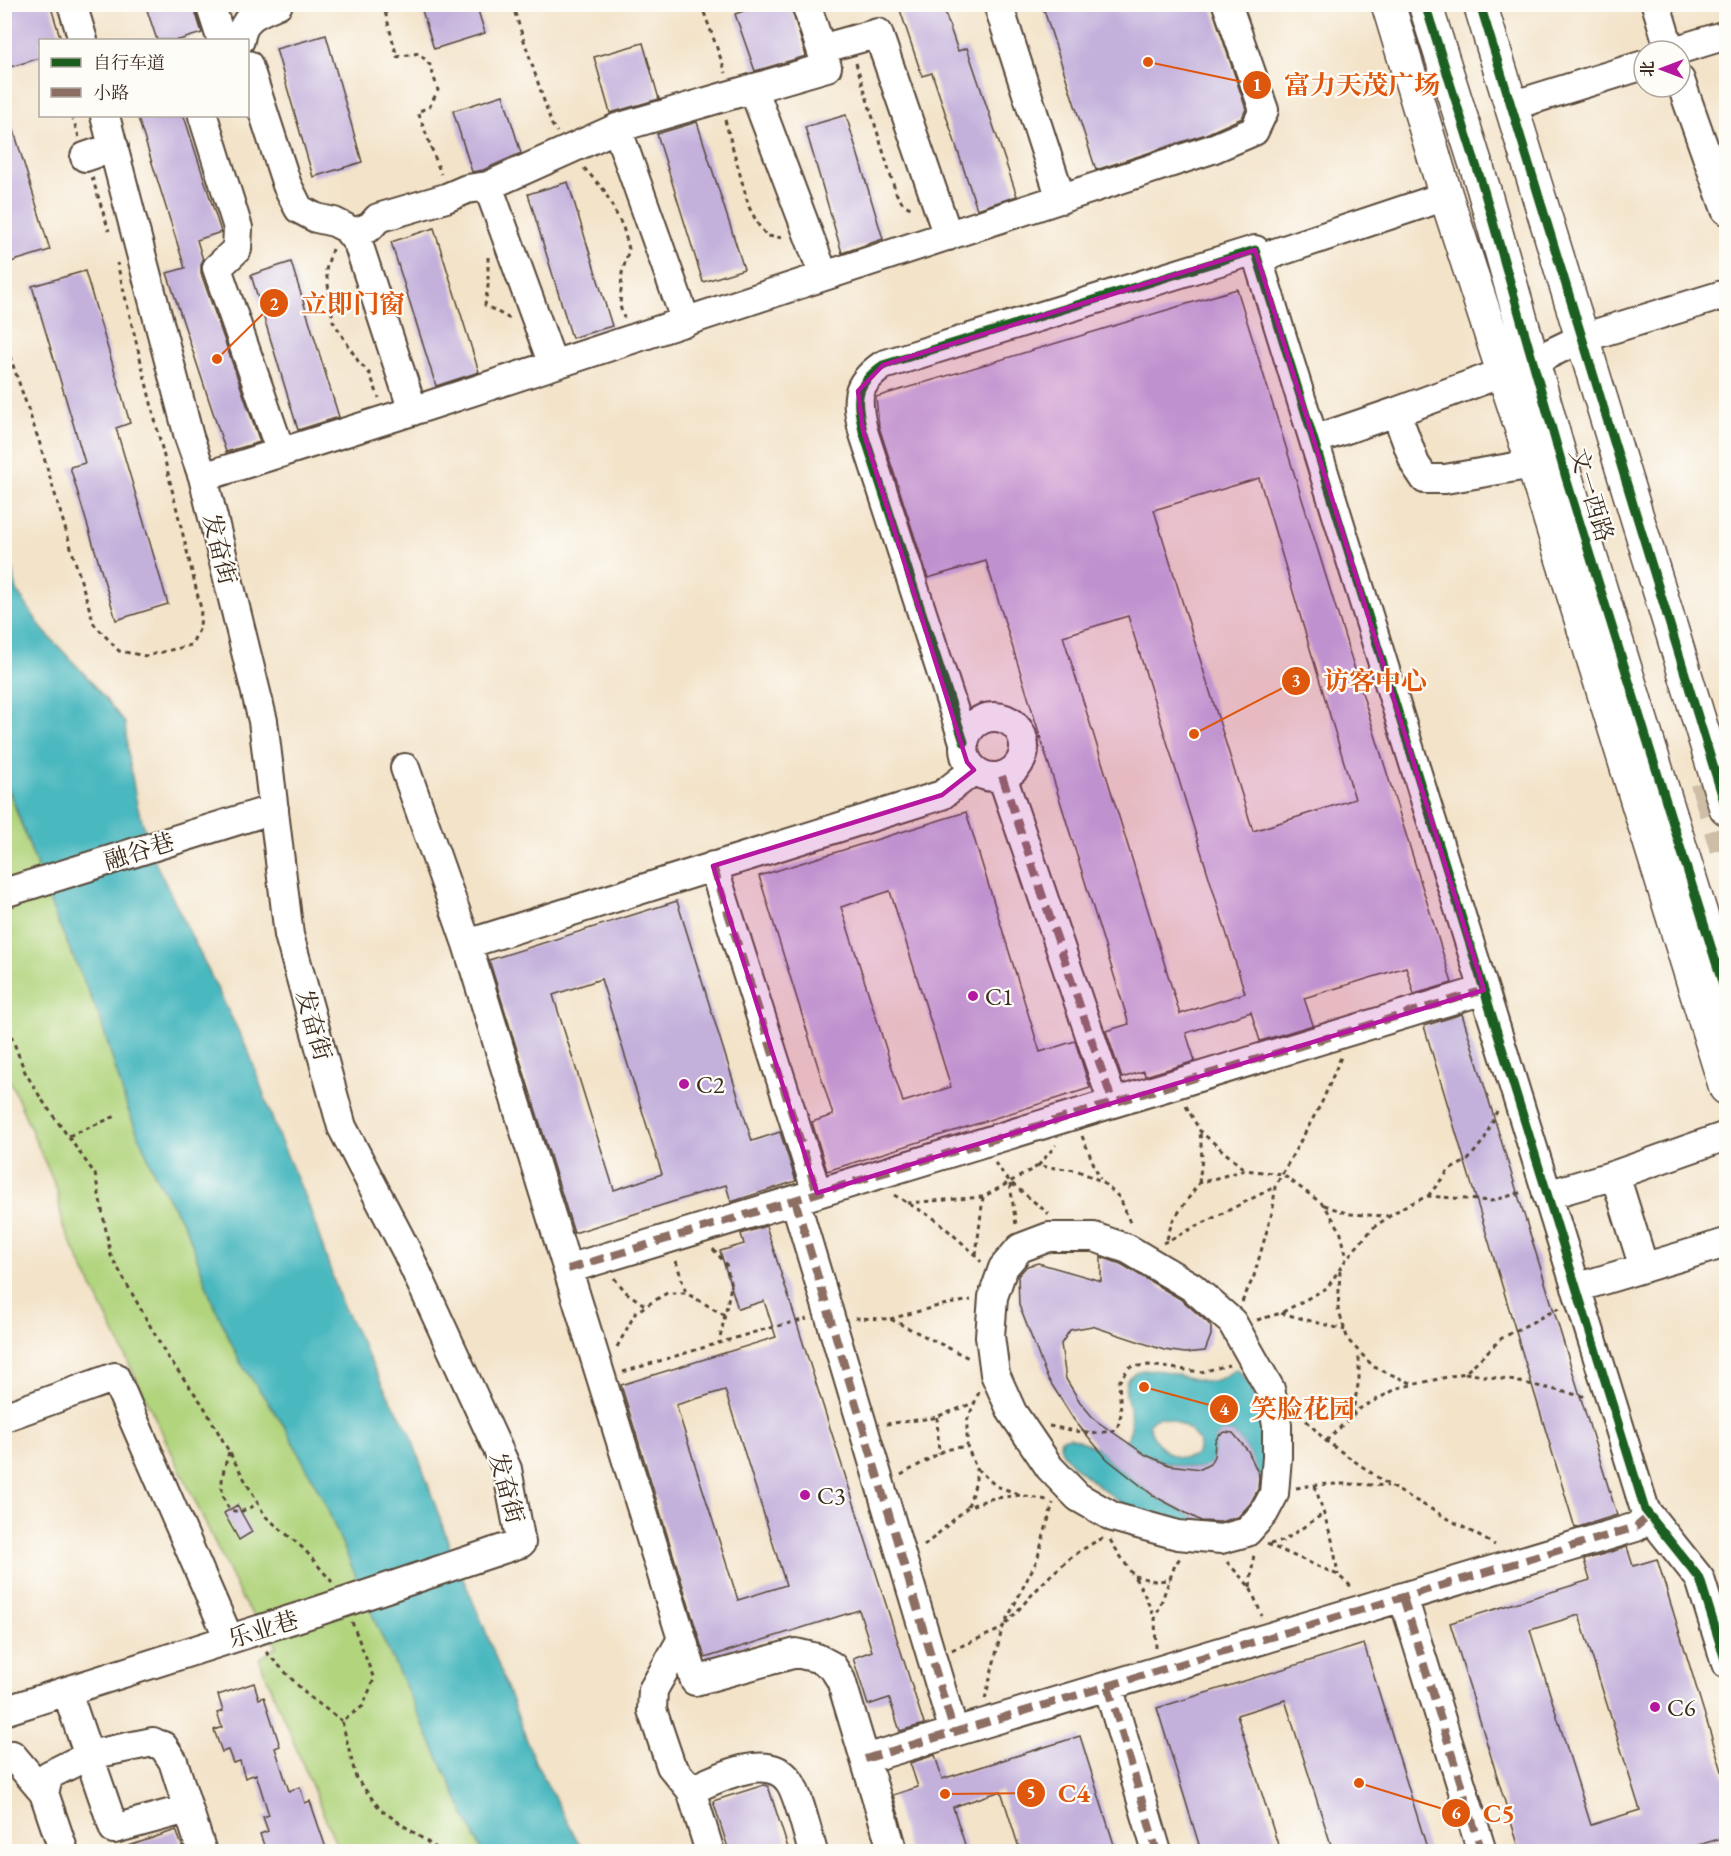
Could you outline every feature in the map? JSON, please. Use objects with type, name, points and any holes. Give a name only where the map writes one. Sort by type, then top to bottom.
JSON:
[{"type":"main road","points":[[1388,4],[1446,196],[1517,367],[1533,464],[1726,1088]]},
{"type":"main road","name":"文一西路","points":[[1425,4],[1483,188],[1517,367],[1566,478],[1726,995]]},
{"type":"main road","name":"文一西路","points":[[1480,4],[1726,808]]},
{"type":"street","points":[[72,4],[83,39]]},
{"type":"street","points":[[210,4],[220,35],[235,39]]},
{"type":"street","points":[[349,231],[369,227],[378,218],[446,198],[467,189],[488,186],[617,128],[827,67],[806,4]]},
{"type":"street","points":[[998,4],[1061,199]]},
{"type":"street","points":[[203,477],[686,322],[824,276],[947,231],[1061,199],[1212,149],[1254,131],[1264,110],[1227,4]]},
{"type":"street","points":[[1656,4],[1666,39]]},
{"type":"street","points":[[239,39],[246,21],[268,6]]},
{"type":"street","points":[[821,49],[878,33],[947,231]]},
{"type":"street","points":[[1692,45],[1726,35]]},
{"type":"street","points":[[1511,106],[1632,69]]},
{"type":"street","points":[[250,80],[287,185],[299,209],[316,218],[334,222],[349,231],[358,243],[413,411]]},
{"type":"street","points":[[753,88],[824,276]]},
{"type":"street","points":[[1687,99],[1726,210]]},
{"type":"street","name":"发奋街","points":[[105,117],[189,437],[203,477],[263,721],[289,935],[342,1127],[407,1252],[507,1469],[520,1543]]},
{"type":"street","points":[[203,117],[238,228],[237,249],[217,268],[281,453]]},
{"type":"street","points":[[617,128],[686,322]]},
{"type":"street","points":[[85,157],[114,147]]},
{"type":"street","points":[[488,186],[553,365]]},
{"type":"street","points":[[1257,259],[1446,196]]},
{"type":"street","points":[[964,742],[974,724],[982,718],[993,717],[1012,722],[1023,738],[1022,757],[1018,765],[1002,776],[983,775],[967,762],[964,742],[863,431],[858,409],[858,391],[869,375],[883,365],[1255,250],[1645,1510],[1700,1579],[1726,1663]]},
{"type":"street","points":[[1314,440],[1517,367],[1582,338],[1726,294]]},
{"type":"street","points":[[1396,412],[1415,464],[1425,479],[1445,479],[1533,464],[1550,467],[1566,478]]},
{"type":"street","points":[[405,768],[467,944],[568,1269],[607,1377],[695,1681],[796,1653],[818,1658],[832,1666],[841,1680],[893,1851]]},
{"type":"street","points":[[467,944],[942,795],[974,770]]},
{"type":"street","points":[[1002,776],[1113,1103]]},
{"type":"street","name":"融谷巷","points":[[4,893],[274,809]]},
{"type":"street","points":[[713,866],[806,1197],[830,1317],[932,1656],[966,1729]]},
{"type":"street","points":[[568,1269],[1484,990]]},
{"type":"street","points":[[1546,1190],[1614,1175],[1726,1136]]},
{"type":"street","points":[[1614,1175],[1644,1268]]},
{"type":"street","points":[[1094,1237],[1128,1249],[1192,1287],[1238,1332],[1270,1389],[1277,1425],[1274,1494],[1264,1513],[1258,1538],[1221,1539],[1178,1535],[1113,1517],[1078,1497],[1050,1468],[1018,1420],[993,1372],[990,1336],[995,1291],[1003,1268],[1020,1248],[1049,1238],[1074,1238],[1094,1237]]},
{"type":"street","points":[[1577,1292],[1644,1268],[1726,1243]]},
{"type":"street","points":[[4,1417],[115,1377],[239,1636]]},
{"type":"street","points":[[865,1759],[1636,1527],[1649,1516]]},
{"type":"street","name":"乐业巷","points":[[4,1711],[315,1612],[520,1543]]},
{"type":"street","points":[[1403,1597],[1482,1851]]},
{"type":"street","points":[[682,1639],[653,1689],[652,1710],[671,1766],[691,1790],[710,1851]]},
{"type":"street","points":[[1108,1686],[1157,1851]]},
{"type":"street","points":[[67,1692],[114,1828],[187,1809]]},
{"type":"street","points":[[44,1792],[49,1775],[89,1755],[153,1742],[163,1746],[173,1761],[202,1851]]},
{"type":"street","points":[[4,1755],[12,1755],[44,1792],[64,1851]]},
{"type":"street","points":[[691,1790],[749,1768],[765,1766],[782,1773],[790,1782],[813,1851]]},
{"type":"path","points":[[701,4],[728,78],[720,104],[745,184],[749,207],[766,236],[811,241]]},
{"type":"path","points":[[853,40],[857,67],[896,193],[903,204],[947,231]]},
{"type":"path","points":[[72,117],[111,238]]},
{"type":"path","points":[[349,231],[333,247],[326,270],[333,321],[369,374],[385,420]]},
{"type":"path","points":[[4,339],[39,441],[94,624],[119,651],[146,656],[191,645],[200,628],[201,609],[117,261]]},
{"type":"path","points":[[4,1010],[6,1022],[25,1072],[42,1100],[95,1174],[111,1256],[167,1356],[203,1405],[266,1516],[304,1549],[335,1585]]},
{"type":"path","points":[[1018,1420],[1092,1434],[1117,1430],[1121,1414],[1119,1382],[1129,1367],[1148,1365],[1201,1372],[1227,1366],[1273,1209],[1275,1187],[1322,1102],[1352,1030]]},
{"type":"path","points":[[1238,1332],[1281,1313],[1327,1287],[1347,1258],[1374,1227],[1403,1207],[1428,1196],[1449,1170],[1468,1160],[1484,1140],[1512,1082]]},
{"type":"path","points":[[1175,1084],[1200,1131],[1245,1170]]},
{"type":"path","points":[[1076,1114],[1085,1146],[1101,1181]]},
{"type":"path","points":[[69,1136],[116,1116]]},
{"type":"path","points":[[1167,1239],[1172,1222],[1199,1183],[1202,1159],[1200,1131]]},
{"type":"path","points":[[979,1144],[1010,1182],[1041,1206],[1074,1238]]},
{"type":"path","points":[[907,1203],[983,1197],[1038,1167],[1076,1170],[1101,1181],[1120,1198],[1143,1258],[1167,1239],[1275,1187]]},
{"type":"path","points":[[1199,1183],[1245,1170],[1282,1174],[1324,1205],[1349,1214],[1390,1216]]},
{"type":"path","points":[[607,1377],[765,1329],[815,1318],[890,1319],[995,1291],[976,1255],[935,1219],[862,1179]]},
{"type":"path","points":[[1010,1182],[1016,1220],[1012,1257]]},
{"type":"path","points":[[1428,1196],[1491,1202],[1546,1190]]},
{"type":"path","points":[[976,1255],[983,1197]]},
{"type":"path","points":[[1324,1205],[1340,1230],[1347,1258]]},
{"type":"path","points":[[686,1293],[679,1275],[682,1234],[706,1240],[726,1264],[731,1286],[719,1343]]},
{"type":"path","points":[[596,1260],[627,1293],[646,1306]]},
{"type":"path","points":[[1340,1269],[1338,1309],[1348,1340],[1374,1367],[1413,1384]]},
{"type":"path","points":[[1465,1373],[1502,1338],[1577,1292]]},
{"type":"path","points":[[607,1377],[618,1344],[636,1312],[667,1293],[686,1293],[726,1316]]},
{"type":"path","points":[[1281,1313],[1345,1330]]},
{"type":"path","points":[[890,1319],[958,1351],[993,1372],[974,1403],[967,1421],[967,1446],[976,1468],[976,1482],[968,1507]]},
{"type":"path","points":[[1352,1415],[1359,1380],[1359,1352]]},
{"type":"path","points":[[1326,1441],[1359,1408],[1398,1388],[1465,1373],[1515,1381],[1612,1404]]},
{"type":"path","points":[[1270,1389],[1296,1410],[1326,1441],[1390,1486],[1523,1561]]},
{"type":"path","points":[[864,1430],[937,1416],[974,1403]]},
{"type":"path","points":[[937,1416],[939,1454]]},
{"type":"path","points":[[881,1486],[945,1450],[967,1446]]},
{"type":"path","points":[[229,1452],[222,1477],[222,1494],[227,1506],[230,1510],[240,1512],[259,1504]]},
{"type":"path","points":[[966,1729],[1002,1629],[1037,1560],[1053,1501],[1021,1495],[996,1486],[976,1468]]},
{"type":"path","points":[[1274,1494],[1315,1486],[1356,1484],[1390,1486]]},
{"type":"path","points":[[1315,1486],[1333,1543],[1338,1575]]},
{"type":"path","points":[[904,1563],[968,1507],[989,1499],[1021,1495]]},
{"type":"path","points":[[1258,1538],[1283,1541],[1323,1514]]},
{"type":"path","points":[[932,1656],[1002,1629],[1046,1578],[1086,1546],[1107,1536],[1134,1576],[1155,1619]]},
{"type":"path","points":[[1156,1671],[1155,1619],[1175,1565],[1196,1537],[1215,1550],[1251,1587],[1270,1637]]},
{"type":"path","points":[[1251,1587],[1258,1538]]},
{"type":"path","points":[[1258,1538],[1338,1575],[1373,1606]]},
{"type":"path","points":[[1134,1576],[1155,1581],[1170,1580]]},
{"type":"path","points":[[342,1721],[363,1706],[374,1679],[349,1613]]},
{"type":"path","points":[[239,1636],[307,1695],[342,1721],[356,1778],[381,1810],[442,1851]]},
{"type":"highlighted area","points":[[1255,250],[1484,990],[817,1193],[713,866],[942,795],[974,770],[967,762],[863,431],[858,391],[883,365]]},
{"type":"green space","points":[[4,778],[54,913],[100,1018],[128,1110],[157,1179],[188,1232],[211,1298],[240,1362],[285,1427],[324,1501],[378,1628],[482,1851],[339,1851],[259,1659],[277,1646],[243,1601],[63,1226],[57,1190],[5,1069]]},
{"type":"water","points":[[4,532],[17,591],[43,630],[89,679],[125,723],[137,805],[156,864],[250,1055],[278,1135],[309,1206],[341,1302],[383,1386],[410,1433],[452,1553],[484,1627],[535,1762],[580,1845],[587,1851],[482,1851],[378,1628],[324,1501],[285,1427],[240,1362],[211,1298],[188,1232],[157,1179],[128,1110],[100,1018],[54,913],[5,778]]},
{"type":"water","points":[[1152,1369],[1206,1381],[1221,1378],[1236,1369],[1254,1393],[1267,1429],[1269,1453],[1261,1481],[1248,1451],[1233,1433],[1219,1435],[1215,1443],[1213,1460],[1202,1469],[1161,1461],[1123,1440],[1127,1439],[1130,1430],[1131,1420],[1126,1386],[1133,1374]],"holes":[[[1166,1418],[1183,1425],[1192,1433],[1199,1442],[1197,1454],[1181,1457],[1173,1455],[1160,1446],[1149,1424],[1153,1419]]]},
{"type":"water","points":[[1070,1437],[1098,1448],[1107,1459],[1154,1496],[1197,1519],[1219,1525],[1220,1530],[1150,1517],[1125,1505],[1089,1479],[1065,1456],[1061,1450],[1060,1441]]},
{"type":"building","points":[[4,4],[50,4],[61,39],[39,39],[39,58],[4,69]]},
{"type":"building","points":[[145,4],[193,4],[202,33],[182,39],[157,39]]},
{"type":"building","points":[[420,4],[476,4],[485,33],[434,49]]},
{"type":"building","points":[[764,4],[790,4],[806,56],[755,71],[735,14]]},
{"type":"building","points":[[898,4],[942,4],[958,51],[967,48],[1017,196],[977,209],[932,73],[922,76]]},
{"type":"building","points":[[1042,4],[1211,4],[1246,109],[1242,118],[1206,134],[1096,170]]},
{"type":"building","points":[[326,35],[362,162],[313,177],[276,49]]},
{"type":"building","points":[[643,43],[659,99],[610,113],[594,57]]},
{"type":"building","points":[[503,95],[521,153],[483,170],[472,172],[453,111]]},
{"type":"building","points":[[8,111],[50,250],[4,264],[4,112]]},
{"type":"building","points":[[846,115],[883,239],[842,253],[805,127]]},
{"type":"building","points":[[184,117],[221,232],[197,240],[203,260],[201,273],[260,442],[226,452],[167,273],[185,268],[138,118]]},
{"type":"building","points":[[697,122],[744,269],[703,282],[657,134]]},
{"type":"building","points":[[568,182],[612,326],[572,338],[528,194]]},
{"type":"building","points":[[434,228],[479,372],[436,386],[391,242]]},
{"type":"building","points":[[291,262],[339,417],[298,430],[251,275]]},
{"type":"building","points":[[85,271],[130,423],[116,428],[168,604],[116,620],[70,467],[85,463],[32,286]]},
{"type":"building","points":[[1237,289],[1452,983],[1414,994],[1406,967],[1304,998],[1313,1025],[1260,1041],[1251,1012],[1186,1033],[1195,1061],[1145,1076],[1144,1071],[1122,1078],[1106,1031],[1129,1024],[986,561],[928,578],[879,427],[876,397]],"holes":[[[1259,478],[1355,799],[1253,831],[1154,510]],[[1128,616],[1245,993],[1180,1014],[1063,636]]]},
{"type":"building","name":"C1","points":[[966,812],[1040,1052],[1075,1041],[1090,1088],[827,1171],[812,1122],[833,1115],[759,876]],"holes":[[[890,891],[951,1087],[903,1102],[841,907]]]},
{"type":"building","name":"C2","points":[[677,901],[752,1141],[780,1132],[796,1181],[731,1202],[726,1185],[574,1233],[489,960]],"holes":[[[601,979],[662,1174],[614,1190],[553,995]]]},
{"type":"building","points":[[1462,1014],[1617,1515],[1575,1528],[1424,1026]]},
{"type":"building","name":"C3","points":[[766,1226],[924,1724],[900,1731],[889,1698],[868,1705],[853,1658],[872,1651],[859,1610],[705,1658],[621,1385],[776,1337],[764,1301],[738,1309],[720,1251],[744,1244],[741,1234]],"holes":[[[725,1390],[786,1585],[738,1600],[676,1405]]]},
{"type":"building","points":[[1101,1257],[1121,1264],[1182,1300],[1208,1323],[1211,1327],[1211,1335],[1205,1351],[1185,1353],[1164,1350],[1092,1326],[1070,1330],[1061,1344],[1066,1379],[1080,1402],[1095,1420],[1146,1455],[1169,1465],[1201,1469],[1210,1464],[1214,1456],[1215,1441],[1219,1435],[1225,1432],[1233,1433],[1248,1451],[1259,1475],[1258,1489],[1250,1504],[1238,1517],[1220,1522],[1201,1521],[1154,1496],[1107,1459],[1074,1420],[1047,1377],[1019,1305],[1018,1276],[1027,1266],[1038,1263],[1101,1281]]},
{"type":"building","points":[[237,1505],[252,1532],[239,1540],[224,1513]]},
{"type":"building","name":"C6","points":[[1627,1547],[1633,1566],[1657,1559],[1726,1784],[1726,1837],[1678,1851],[1520,1851],[1450,1623],[1590,1580],[1584,1560]],"holes":[[[1579,1615],[1640,1810],[1591,1825],[1530,1630]]]},
{"type":"building","points":[[1364,1644],[1428,1851],[1333,1851],[1285,1700],[1237,1715],[1280,1851],[1201,1851],[1157,1708]]},
{"type":"building","points":[[254,1683],[259,1699],[264,1697],[280,1746],[275,1748],[289,1791],[300,1787],[305,1803],[310,1801],[327,1851],[266,1851],[260,1834],[268,1831],[263,1817],[269,1815],[256,1774],[245,1778],[240,1761],[233,1763],[228,1750],[222,1752],[214,1730],[222,1727],[217,1713],[223,1711],[218,1695]]},
{"type":"building","points":[[1080,1736],[1116,1851],[1020,1851],[1001,1791],[953,1807],[967,1851],[909,1851],[893,1795],[918,1787],[910,1763],[935,1755],[942,1779]]},
{"type":"building","points":[[764,1785],[768,1786],[789,1851],[729,1851],[713,1801]]},
{"type":"building","points":[[176,1830],[184,1851],[121,1851],[120,1849]]},
{"type":"tunnel","points":[[1706,781],[1726,848]]},
{"type":"marked path","points":[[1002,776],[1113,1103]]},
{"type":"marked path","points":[[713,866],[817,1193]]},
{"type":"marked path","points":[[568,1269],[1484,990]]},
{"type":"marked path","points":[[795,1200],[954,1732]]},
{"type":"marked path","points":[[865,1759],[1636,1527],[1649,1516]]},
{"type":"marked path","points":[[1403,1597],[1482,1852]]},
{"type":"marked path","points":[[1108,1686],[1157,1852]]},
{"type":"cycle path","points":[[1425,4],[1483,187],[1566,478],[1726,995]]},
{"type":"cycle path","points":[[1480,4],[1726,808]]},
{"type":"cycle path","points":[[964,742],[863,431],[859,410],[862,386],[883,365],[1255,250],[1645,1510],[1700,1579],[1726,1663]]},
{"type":"place","name":"富力天茂广场","points":[[1148,62]]},
{"type":"place","name":"立即门窗","points":[[217,359]]},
{"type":"place","name":"访客中心","points":[[1194,734]]},
{"type":"place","name":"C1","points":[[973,996]]},
{"type":"place","name":"C2","points":[[684,1084]]},
{"type":"place","name":"笑脸花园","points":[[1144,1387]]},
{"type":"place","name":"C3","points":[[805,1495]]},
{"type":"place","name":"C6","points":[[1655,1707]]},
{"type":"place","name":"C5","points":[[1359,1783]]},
{"type":"place","name":"C4","points":[[945,1794]]}]
